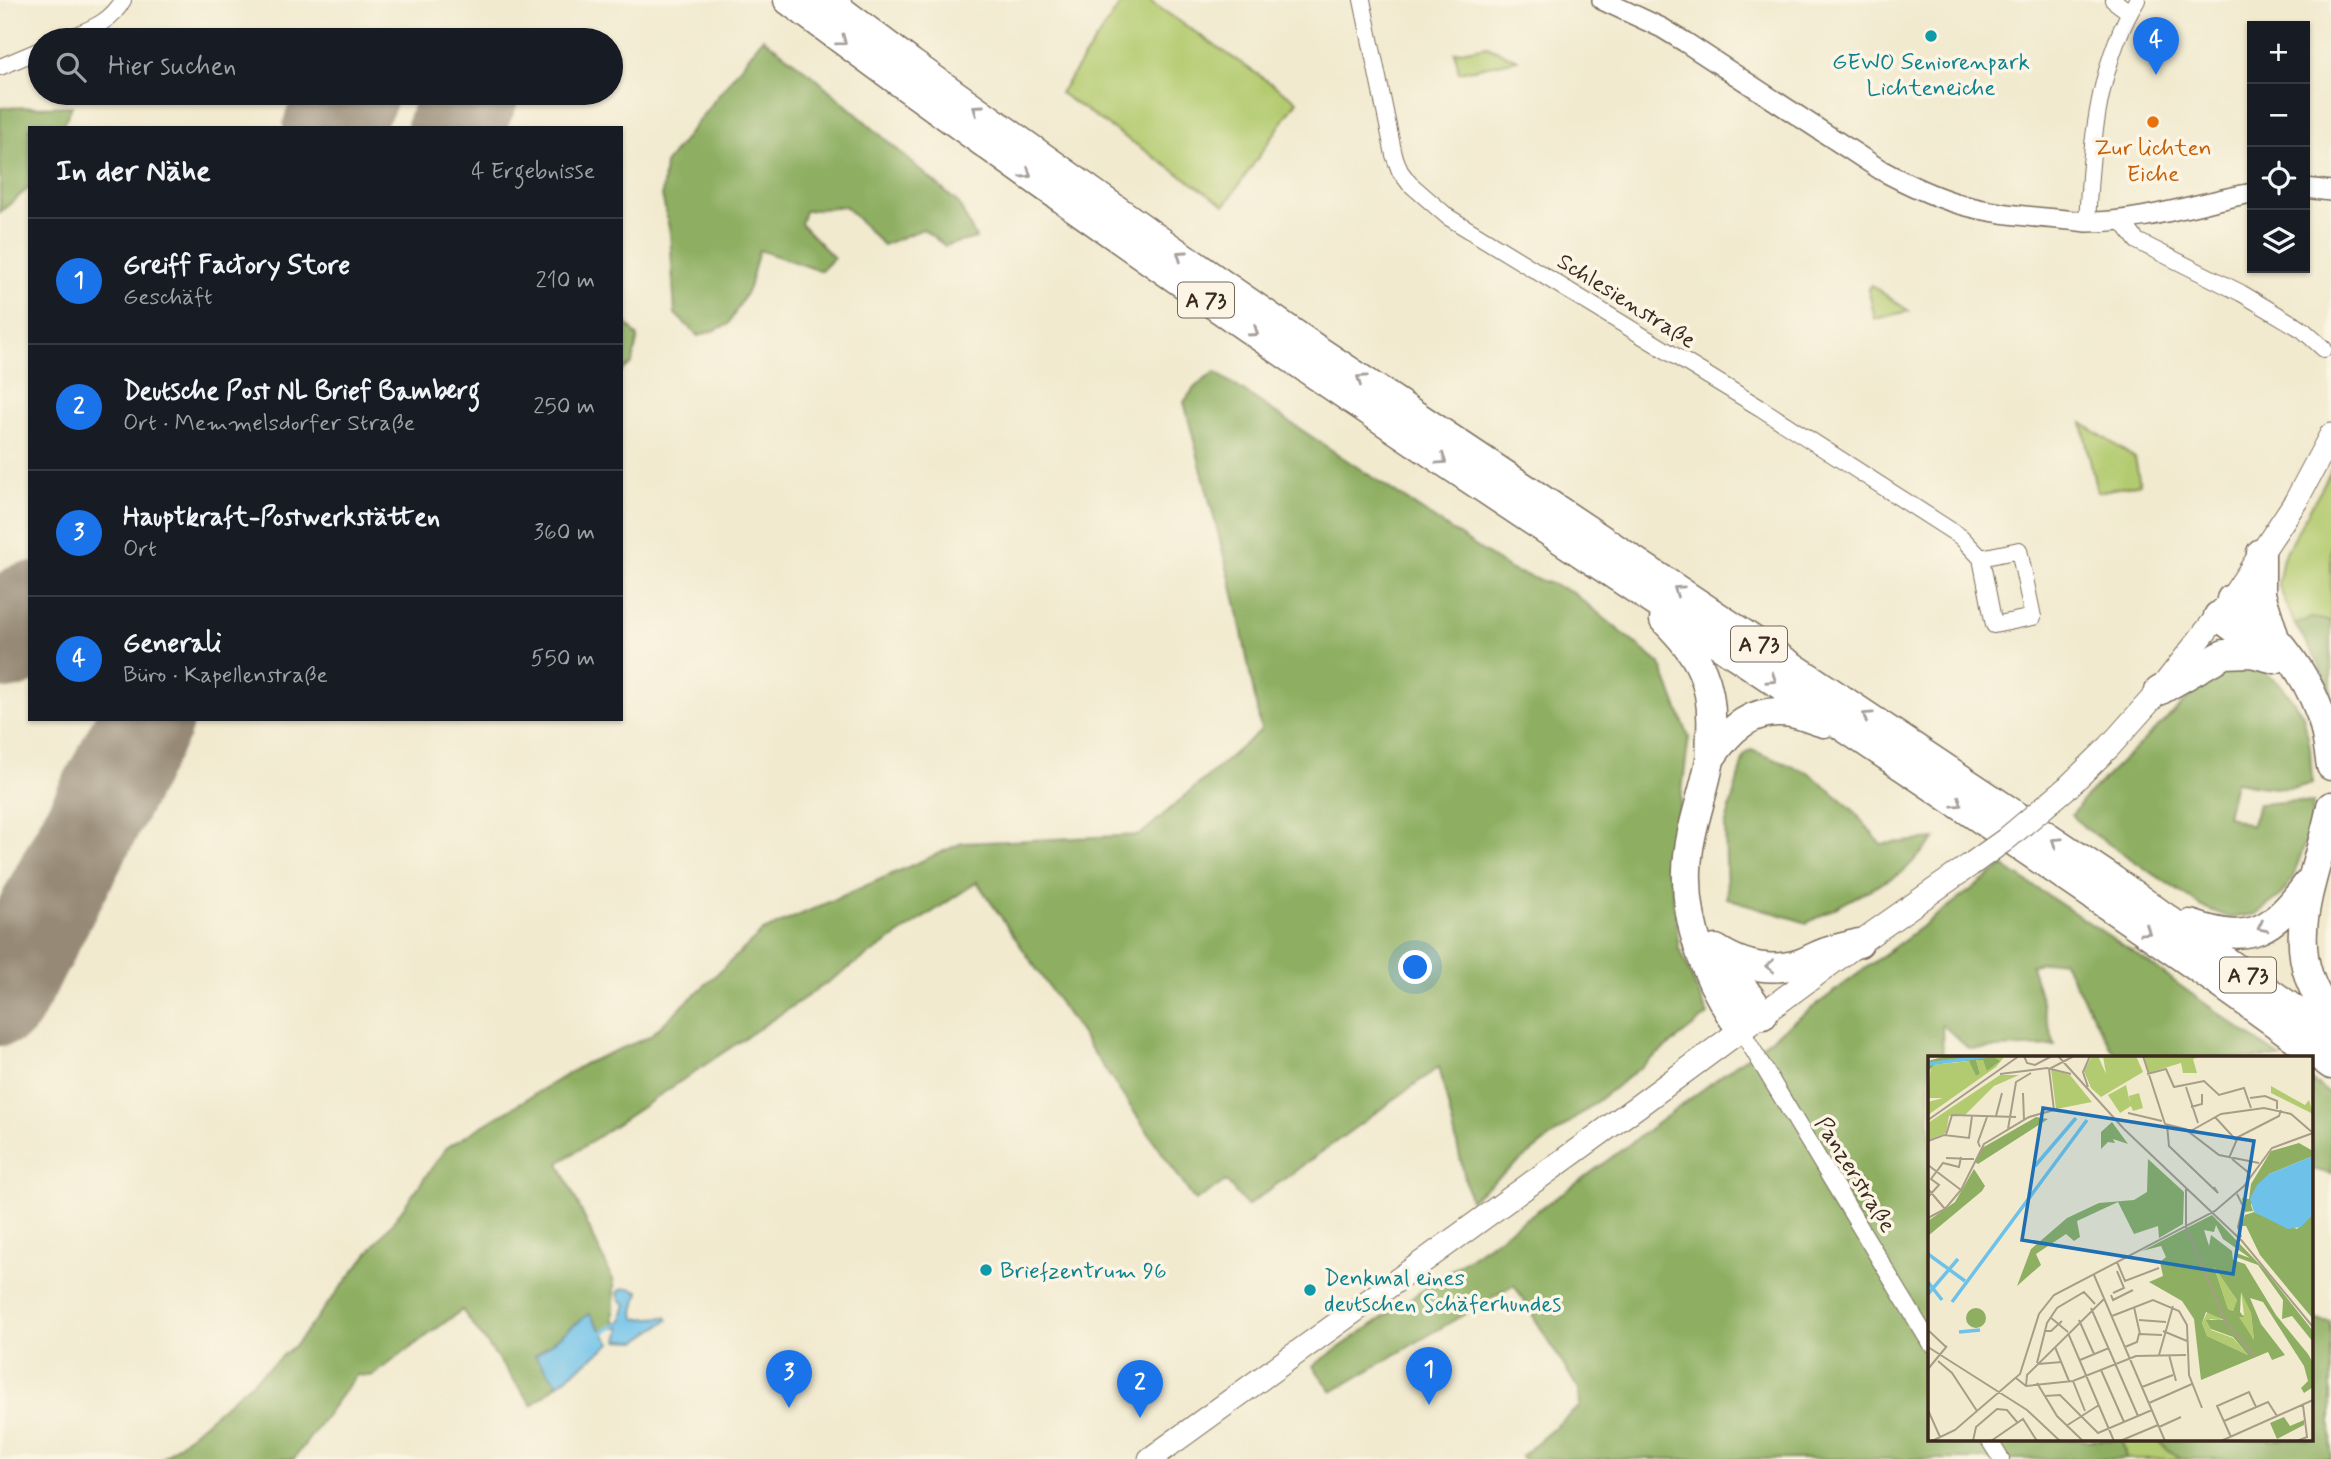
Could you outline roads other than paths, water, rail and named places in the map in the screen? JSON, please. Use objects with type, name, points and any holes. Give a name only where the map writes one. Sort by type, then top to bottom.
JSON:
[{"type":"highway","name":"A 73","points":[[788,0],[905,88],[1154,264],[2163,943],[2331,1065]]},
{"type":"highway","name":"A 73","points":[[827,0],[1169,247],[1307,342],[2164,915],[2331,1035]]},
{"type":"highway","points":[[2261,554],[2262,594],[2283,655]]},
{"type":"highway","points":[[1633,588],[1692,651],[1705,675],[1711,698],[1710,759],[1689,846],[1687,872],[1691,920],[1697,945],[1725,1007],[1752,1022]]},
{"type":"highway","points":[[2224,608],[2283,655],[2309,688],[2320,713],[2331,766]]},
{"type":"highway","points":[[2159,691],[2224,654],[2283,655]]},
{"type":"highway","points":[[1710,759],[1731,730],[1755,716],[1772,712],[1793,713],[1847,728]]},
{"type":"highway","points":[[2331,806],[2326,834],[2310,880],[2302,933],[2302,949],[2311,987],[2331,1016]]},
{"type":"highway","points":[[2164,915],[2211,931],[2231,935],[2246,934],[2263,929],[2280,917],[2310,880]]},
{"type":"highway","points":[[1691,920],[1716,949],[1752,1022]]},
{"type":"highway","points":[[1716,949],[1749,966],[1774,967],[1801,963],[1825,952],[1859,943]]},
{"type":"main road","points":[[1150,1459],[1859,943],[2005,840],[2069,786],[2109,747],[2159,691],[2224,608],[2296,501],[2331,435]]},
{"type":"street","points":[[90,28],[115,14],[123,0]]},
{"type":"street","name":"Schlesienstraße","points":[[1362,0],[1394,155],[1400,171],[1424,198],[1475,234],[1937,519],[1961,537],[1980,558]]},
{"type":"street","points":[[2087,222],[2097,120],[2107,70],[2133,6],[2113,0]]},
{"type":"street","points":[[1613,2],[1685,42],[1881,170],[1914,187],[1956,203],[1979,209],[2087,222],[2122,221],[2146,218],[2247,194]]},
{"type":"street","points":[[0,67],[28,55]]},
{"type":"street","points":[[2122,221],[2128,233],[2137,241],[2241,293],[2303,330],[2324,349]]},
{"type":"street","points":[[2019,550],[2033,617],[1994,625],[1980,558],[2019,550]]},
{"type":"street","name":"Panzerstraße","points":[[1752,1022],[1928,1339]]},
{"type":"street","points":[[1990,1442],[2001,1459]]},
{"type":"water","points":[[621,1289],[639,1291],[635,1319],[666,1317],[668,1320],[637,1341],[618,1340],[621,1328],[614,1328],[614,1323],[621,1322],[626,1304],[620,1300],[618,1293]]},
{"type":"water","points":[[589,1314],[611,1343],[558,1384],[535,1356]]},
{"type":"waterway","points":[[603,1332],[614,1326]]},
{"type":"place","name":"GEWO Seniorenpark Lichteneiche","points":[[1931,36]]},
{"type":"place","name":"Generali","points":[[2156,75]]},
{"type":"place","name":"Zur lichten Eiche","points":[[2153,122]]},
{"type":"place","name":"Briefzentrum 96","points":[[986,1270]]},
{"type":"place","name":"Denkmal eines deutschen Schäferhundes","points":[[1310,1290]]},
{"type":"place","name":"Greiff Factory Store","points":[[1429,1405]]},
{"type":"place","name":"Hauptkraft-Postwerkstätten","points":[[789,1408]]},
{"type":"place","name":"Deutsche Post NL Brief Bamberg","points":[[1140,1418]]}]
